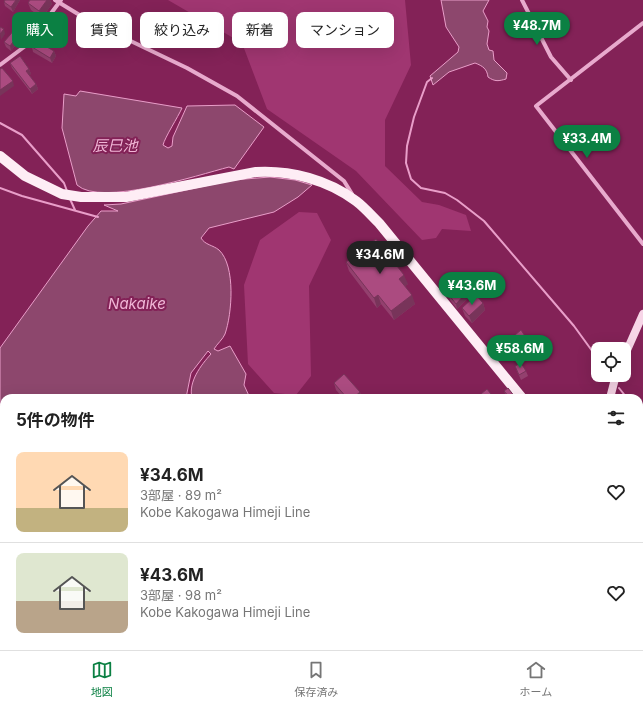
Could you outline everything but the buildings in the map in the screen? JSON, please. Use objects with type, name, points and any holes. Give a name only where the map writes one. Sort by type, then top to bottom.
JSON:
[{"type":"main road","points":[[0,156],[25,176],[62,194],[82,197],[126,197],[256,172],[274,171],[310,179],[334,188],[356,201],[379,222],[519,394]]},
{"type":"main road","points":[[631,342],[643,314]]},
{"type":"main road","points":[[611,394],[614,382]]},
{"type":"street","points":[[55,0],[61,1],[91,22],[187,68],[237,96],[344,181],[356,201]]},
{"type":"street","points":[[522,0],[551,57],[571,80]]},
{"type":"street","points":[[0,65],[28,44],[61,1]]},
{"type":"street","points":[[643,23],[536,106],[643,244]]},
{"type":"shaded area","points":[[168,0],[405,0],[411,65],[385,120],[385,166],[422,202],[439,205],[466,215],[471,231],[442,229],[436,238],[422,240],[356,171],[267,109],[244,48],[288,48],[288,12],[232,12],[232,37],[224,33],[224,12],[189,12]]},
{"type":"shaded area","points":[[299,212],[317,213],[331,240],[309,286],[311,376],[297,394],[274,393],[248,364],[244,285],[260,240]]},
{"type":"water","points":[[441,0],[489,0],[483,11],[488,21],[487,27],[489,31],[487,44],[489,50],[493,51],[494,60],[507,73],[506,79],[497,81],[490,79],[484,68],[475,63],[449,72],[433,85],[430,76],[458,52],[459,47],[446,27]]},
{"type":"water","name":"辰巳池","points":[[80,91],[182,108],[164,141],[163,145],[168,148],[172,146],[173,137],[187,106],[235,105],[264,127],[234,169],[229,167],[174,182],[127,191],[107,193],[89,191],[77,185],[62,128],[64,94],[76,96]]},
{"type":"water","name":"Nakaike","points":[[270,177],[295,180],[312,185],[298,197],[274,212],[209,228],[201,238],[219,250],[228,267],[230,278],[231,303],[225,334],[214,349],[218,351],[230,346],[246,374],[244,385],[248,394],[191,394],[196,374],[211,354],[208,351],[191,373],[187,394],[0,394],[0,348],[88,226],[101,211],[118,211],[104,205],[121,204],[233,180]]},
{"type":"waterway","points":[[432,78],[427,82],[414,117],[407,146],[406,163],[411,179],[421,188],[445,193],[457,200],[484,221],[574,326],[591,349]]},
{"type":"waterway","points":[[0,123],[22,135],[64,183],[67,191]]},
{"type":"waterway","points":[[0,188],[22,196],[98,217]]},
{"type":"waterway","points":[[70,199],[75,210]]},
{"type":"waterway","points":[[619,388],[624,394]]}]
